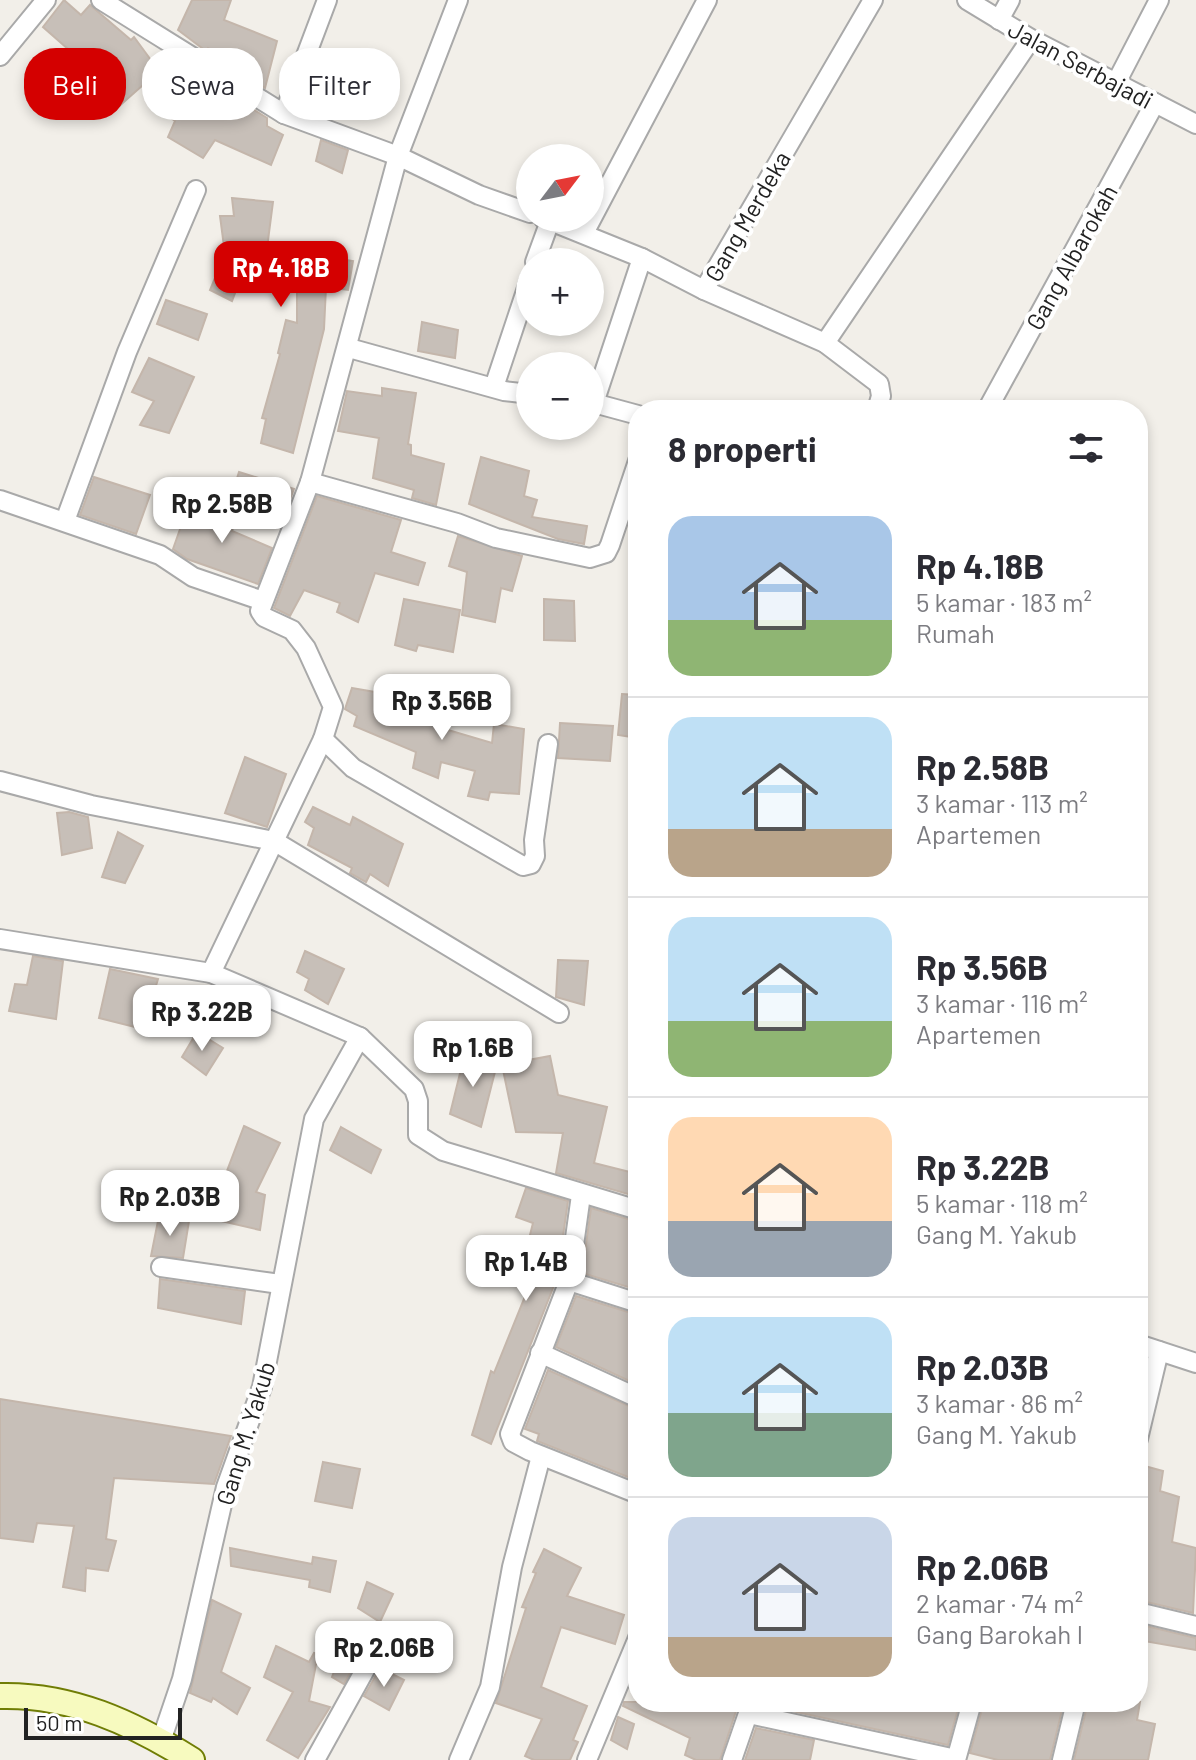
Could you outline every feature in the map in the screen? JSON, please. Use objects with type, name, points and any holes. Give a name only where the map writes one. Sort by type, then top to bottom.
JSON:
[{"type":"street","points":[[0,56],[46,0]]},
{"type":"street","points":[[101,0],[279,111]]},
{"type":"street","points":[[309,48],[327,0]]},
{"type":"street","points":[[211,973],[323,739],[333,707],[306,648],[292,630],[264,617],[260,611],[310,482],[349,348],[398,156],[458,0]]},
{"type":"street","points":[[704,290],[584,233],[707,0]]},
{"type":"street","name":"Gang Merdeka","points":[[873,0],[704,290],[825,343],[871,375],[879,384],[879,400]]},
{"type":"street","name":"Jalan Serbajadi","points":[[967,0],[1031,39],[1196,124]]},
{"type":"street","points":[[999,20],[1010,0]]},
{"type":"street","points":[[1116,83],[1159,0]]},
{"type":"street","points":[[825,343],[1031,39]]},
{"type":"street","name":"Gang Albarokah","points":[[992,400],[1155,103]]},
{"type":"street","points":[[300,120],[398,156],[479,195],[516,208]]},
{"type":"street","points":[[65,521],[127,352],[196,190]]},
{"type":"street","points":[[604,368],[642,258]]},
{"type":"street","points":[[494,387],[516,321]]},
{"type":"street","points":[[349,348],[516,391]]},
{"type":"street","points":[[604,406],[628,412]]},
{"type":"street","points":[[310,482],[446,519],[496,538],[590,558],[606,553],[628,491]]},
{"type":"street","points":[[0,500],[160,555],[193,577],[263,601]]},
{"type":"street","points":[[323,739],[353,768],[523,866],[531,864],[535,856],[534,840],[548,744]]},
{"type":"street","points":[[0,781],[91,805],[274,841],[559,1013]]},
{"type":"street","points":[[0,939],[211,973],[360,1037],[414,1089],[418,1101],[416,1128],[423,1140],[443,1151],[628,1207]]},
{"type":"street","name":"Gang M. Yakub","points":[[161,1741],[182,1679],[226,1487],[262,1387],[314,1119],[360,1037]]},
{"type":"street","points":[[581,1195],[569,1281],[510,1434],[513,1442],[541,1456],[628,1490]]},
{"type":"street","points":[[161,1267],[280,1284]]},
{"type":"street","points":[[569,1281],[628,1300]]},
{"type":"street","points":[[1148,1347],[1196,1363]]},
{"type":"street","points":[[1148,1397],[1159,1351]]},
{"type":"street","points":[[540,1353],[628,1393]]},
{"type":"street","points":[[459,1760],[490,1687],[512,1567],[541,1456]]},
{"type":"street","points":[[1148,1614],[1196,1626]]},
{"type":"street","points":[[315,1760],[376,1650]]},
{"type":"street","points":[[587,1760],[628,1662]]},
{"type":"street","points":[[0,1696],[64,1703],[108,1715],[192,1760]]},
{"type":"street","points":[[732,1760],[750,1712]]},
{"type":"street","points":[[767,1712],[956,1759],[969,1712]]},
{"type":"street","points":[[1062,1760],[1074,1712]]},
{"type":"building","points":[[64,0],[81,15],[90,5],[131,40],[134,37],[142,48],[142,86],[126,100],[126,48],[67,48],[43,27]]},
{"type":"building","points":[[192,0],[231,0],[224,20],[277,41],[265,88],[263,48],[202,48],[178,30]]},
{"type":"building","points":[[263,116],[267,118],[267,126],[283,135],[271,165],[215,140],[203,158],[168,137],[175,121],[263,120]]},
{"type":"building","points":[[321,140],[348,150],[342,173],[316,161]]},
{"type":"building","points":[[232,198],[273,202],[267,248],[353,261],[348,290],[326,287],[324,329],[293,453],[261,443],[266,419],[262,418],[286,320],[297,323],[297,283],[263,278],[261,288],[240,280],[232,301],[210,290],[225,254],[220,216],[234,216]]},
{"type":"building","points":[[166,300],[207,314],[198,340],[157,324]]},
{"type":"building","points":[[422,322],[458,330],[455,358],[418,351]]},
{"type":"building","points":[[149,358],[194,377],[169,433],[140,425],[154,401],[132,392]]},
{"type":"building","points":[[382,388],[416,393],[408,444],[411,445],[411,455],[444,464],[436,505],[412,498],[414,490],[373,478],[379,438],[338,431],[347,391],[382,396]]},
{"type":"building","points":[[481,457],[529,471],[524,496],[537,500],[532,517],[587,526],[584,544],[558,539],[469,504]]},
{"type":"building","points":[[239,472],[294,489],[285,512],[232,494]]},
{"type":"building","points":[[94,477],[150,495],[136,534],[80,515]]},
{"type":"building","points":[[317,496],[401,520],[391,552],[425,563],[418,585],[375,573],[358,622],[337,612],[340,603],[304,590],[290,616],[274,608]]},
{"type":"building","points":[[205,502],[238,512],[232,531],[272,548],[258,584],[187,559],[173,549],[185,515],[203,521]]},
{"type":"building","points":[[458,536],[522,556],[512,591],[501,588],[495,622],[462,615],[467,572],[449,566]]},
{"type":"building","points":[[404,599],[460,610],[453,652],[418,645],[416,651],[395,645]]},
{"type":"building","points":[[544,599],[574,601],[575,641],[544,640]]},
{"type":"building","points":[[352,688],[410,698],[408,707],[449,723],[448,730],[492,743],[494,724],[524,729],[519,794],[490,792],[488,800],[468,796],[475,771],[441,762],[438,778],[413,768],[416,752],[354,726],[357,716],[345,709]]},
{"type":"building","points":[[622,694],[628,694],[628,736],[618,735]]},
{"type":"building","points":[[560,723],[613,726],[610,761],[558,758]]},
{"type":"building","points":[[245,757],[286,774],[267,827],[225,813]]},
{"type":"building","points":[[313,807],[350,825],[353,817],[403,844],[388,886],[370,874],[366,882],[350,873],[352,868],[308,845],[314,828],[305,822]]},
{"type":"building","points":[[69,812],[88,817],[92,848],[62,855],[57,813]]},
{"type":"building","points":[[118,832],[143,846],[125,883],[102,877]]},
{"type":"building","points":[[305,951],[344,969],[328,1004],[305,990],[309,979],[297,972]]},
{"type":"building","points":[[33,956],[63,961],[56,1019],[9,1011],[15,984],[27,985]]},
{"type":"building","points":[[558,960],[588,961],[584,1005],[556,997]]},
{"type":"building","points":[[110,969],[158,979],[143,1029],[99,1018]]},
{"type":"building","points":[[197,1032],[223,1048],[206,1075],[182,1057]]},
{"type":"building","points":[[465,1053],[497,1064],[481,1127],[450,1114]]},
{"type":"building","points":[[550,1056],[558,1095],[607,1107],[594,1163],[628,1172],[628,1194],[556,1173],[563,1133],[516,1132],[502,1065]]},
{"type":"building","points":[[244,1126],[280,1143],[256,1192],[265,1195],[260,1230],[208,1218],[218,1174],[225,1176]]},
{"type":"building","points":[[341,1127],[381,1150],[371,1173],[330,1150]]},
{"type":"building","points":[[526,1188],[568,1201],[557,1278],[491,1444],[472,1435],[491,1371],[494,1373],[532,1279],[520,1275],[533,1223],[516,1217]]},
{"type":"building","points":[[591,1208],[628,1219],[628,1287],[582,1273]]},
{"type":"building","points":[[159,1216],[189,1221],[183,1258],[151,1256]]},
{"type":"building","points":[[160,1279],[245,1291],[241,1324],[158,1308]]},
{"type":"building","points":[[576,1296],[628,1312],[628,1380],[556,1347]]},
{"type":"building","points":[[548,1370],[628,1406],[628,1477],[537,1441],[539,1434],[525,1429]]},
{"type":"building","points":[[0,1399],[231,1436],[214,1484],[114,1478],[106,1539],[116,1541],[108,1571],[86,1568],[85,1591],[63,1587],[74,1526],[37,1523],[33,1542],[0,1538]]},
{"type":"building","points":[[323,1462],[360,1469],[352,1508],[315,1501]]},
{"type":"building","points":[[1148,1467],[1163,1471],[1160,1491],[1179,1497],[1172,1542],[1196,1548],[1193,1613],[1148,1602]]},
{"type":"building","points":[[230,1548],[312,1564],[313,1557],[336,1561],[330,1592],[309,1587],[310,1580],[231,1566]]},
{"type":"building","points":[[544,1549],[581,1568],[567,1596],[624,1615],[615,1644],[561,1627],[541,1687],[587,1706],[573,1740],[578,1742],[570,1760],[534,1760],[525,1756],[542,1719],[496,1703],[526,1608],[522,1607]]},
{"type":"building","points":[[367,1582],[393,1594],[380,1622],[358,1608]]},
{"type":"building","points":[[212,1600],[241,1614],[221,1672],[250,1688],[237,1714],[213,1698],[211,1702],[190,1693]]},
{"type":"building","points":[[1148,1626],[1196,1638],[1196,1650],[1148,1642]]},
{"type":"building","points":[[276,1646],[309,1662],[314,1653],[318,1654],[309,1701],[330,1707],[298,1758],[267,1740],[293,1692],[264,1677]]},
{"type":"building","points":[[343,1648],[359,1657],[344,1684],[332,1677]]},
{"type":"building","points":[[380,1668],[404,1680],[389,1710],[364,1696]]},
{"type":"building","points":[[636,1712],[736,1712],[720,1760],[696,1760],[685,1755],[690,1738]]},
{"type":"building","points":[[796,1712],[957,1712],[948,1745]]},
{"type":"building","points":[[981,1712],[1062,1712],[1050,1760],[998,1760],[970,1753]]},
{"type":"building","points":[[1086,1712],[1138,1712],[1137,1720],[1155,1724],[1148,1760],[1074,1760]]},
{"type":"building","points":[[618,1717],[634,1724],[627,1749],[611,1740]]},
{"type":"building","points":[[756,1728],[814,1740],[810,1760],[745,1760]]}]
